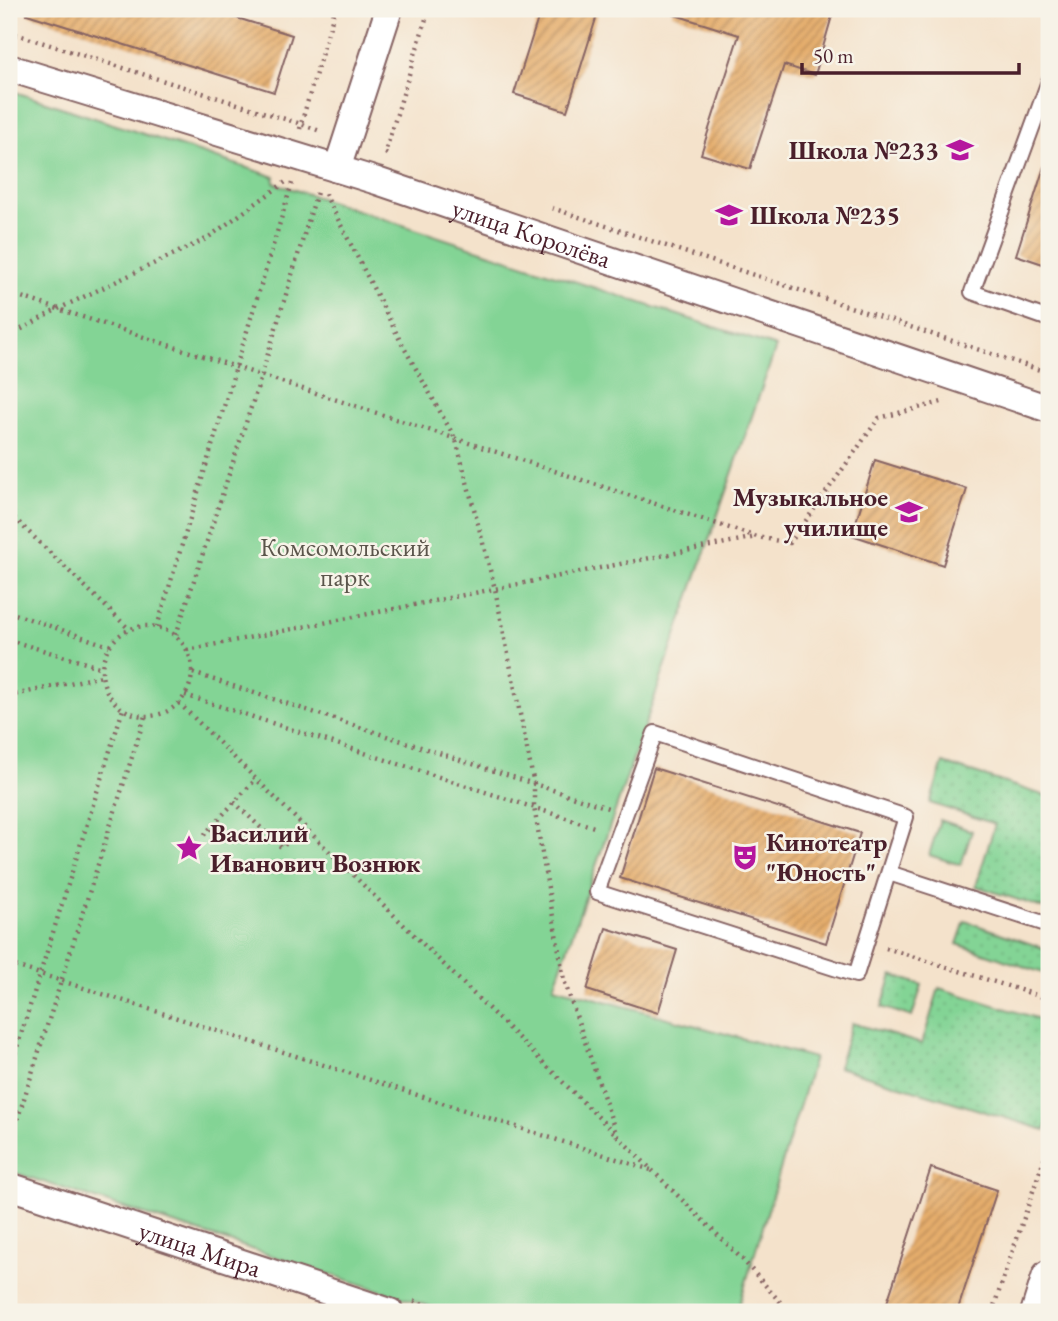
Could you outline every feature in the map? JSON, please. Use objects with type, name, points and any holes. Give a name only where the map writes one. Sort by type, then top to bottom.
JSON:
[{"type":"street","points":[[337,169],[389,9]]},
{"type":"street","name":"улица Королёва","points":[[9,68],[337,169],[1049,409]]},
{"type":"street","name":"улица Мира","points":[[9,1186],[390,1312]]},
{"type":"street","points":[[1038,1312],[1049,1277]]},
{"type":"lane","points":[[1049,81],[972,292],[1049,319]]},
{"type":"lane","points":[[655,733],[906,817],[856,975],[597,892],[626,814],[655,733]]},
{"type":"lane","points":[[889,873],[1049,925]]},
{"type":"path","points":[[9,32],[301,124],[335,9]]},
{"type":"path","points":[[398,157],[384,153],[429,9]]},
{"type":"path","points":[[9,336],[58,309],[206,239],[293,177],[157,626]]},
{"type":"path","points":[[176,635],[261,377],[319,184],[402,344],[456,440],[495,589],[534,784],[534,807],[564,980],[617,1136]]},
{"type":"path","points":[[541,204],[1049,373]]},
{"type":"path","points":[[9,293],[757,537],[790,542],[879,418],[949,401]]},
{"type":"path","points":[[9,513],[130,629]]},
{"type":"path","points":[[187,650],[757,537]]},
{"type":"path","points":[[9,612],[109,646]]},
{"type":"path","points":[[150,625],[157,626],[176,635],[192,659],[193,673],[190,687],[178,703],[159,715],[145,716],[123,709],[109,695],[102,668],[104,654],[122,632],[150,625]]},
{"type":"path","points":[[9,639],[102,668]]},
{"type":"path","points":[[193,673],[626,814]]},
{"type":"path","points":[[9,696],[102,676]]},
{"type":"path","points":[[185,695],[618,835]]},
{"type":"path","points":[[178,703],[742,1259],[789,1312]]},
{"type":"path","points":[[9,1073],[123,709]]},
{"type":"path","points":[[9,1146],[145,716]]},
{"type":"path","points":[[204,835],[256,779]]},
{"type":"path","points":[[234,803],[282,848],[301,825]]},
{"type":"path","points":[[867,942],[1049,999]]},
{"type":"path","points":[[9,964],[652,1170]]},
{"type":"path","points":[[992,1312],[1049,1144]]},
{"type":"green space","name":"Комсомольский парк","points":[[9,90],[275,177],[274,183],[776,347],[554,987],[814,1058],[737,1312],[447,1312],[9,1171]]},
{"type":"green space","points":[[943,763],[1049,797],[1049,910],[976,886],[995,824],[930,803]]},
{"type":"green space","points":[[940,820],[972,831],[961,865],[929,855]]},
{"type":"green space","points":[[965,921],[1049,950],[1049,975],[957,944]]},
{"type":"green space","points":[[892,975],[922,985],[912,1017],[882,1007]]},
{"type":"green space","points":[[939,988],[1049,1022],[1049,1116],[1045,1130],[838,1067],[852,1023],[922,1044]]},
{"type":"building","points":[[28,9],[208,9],[292,35],[274,92],[27,14]]},
{"type":"building","points":[[541,9],[599,9],[567,111],[514,94]]},
{"type":"building","points":[[673,9],[834,9],[815,75],[784,65],[750,169],[701,154],[739,35],[672,14]]},
{"type":"building","points":[[1044,167],[1049,168],[1049,266],[1016,255]]},
{"type":"building","name":"Музыкальное училище","points":[[875,460],[967,489],[943,565],[852,535]]},
{"type":"building","points":[[654,768],[860,833],[826,943],[620,878]]},
{"type":"building","points":[[606,928],[677,950],[658,1013],[587,990]]},
{"type":"building","points":[[931,1168],[997,1190],[957,1312],[884,1312]]},
{"type":"place","name":"Школа №233","points":[[960,150]]},
{"type":"place","name":"Школа №235","points":[[729,215]]},
{"type":"place","name":"Музыкальное училище","points":[[909,512]]},
{"type":"place","name":"Василий Иванович Вознюк","points":[[189,848]]},
{"type":"place","name":"Кинотеатр \"Юность\"","points":[[745,857]]}]
